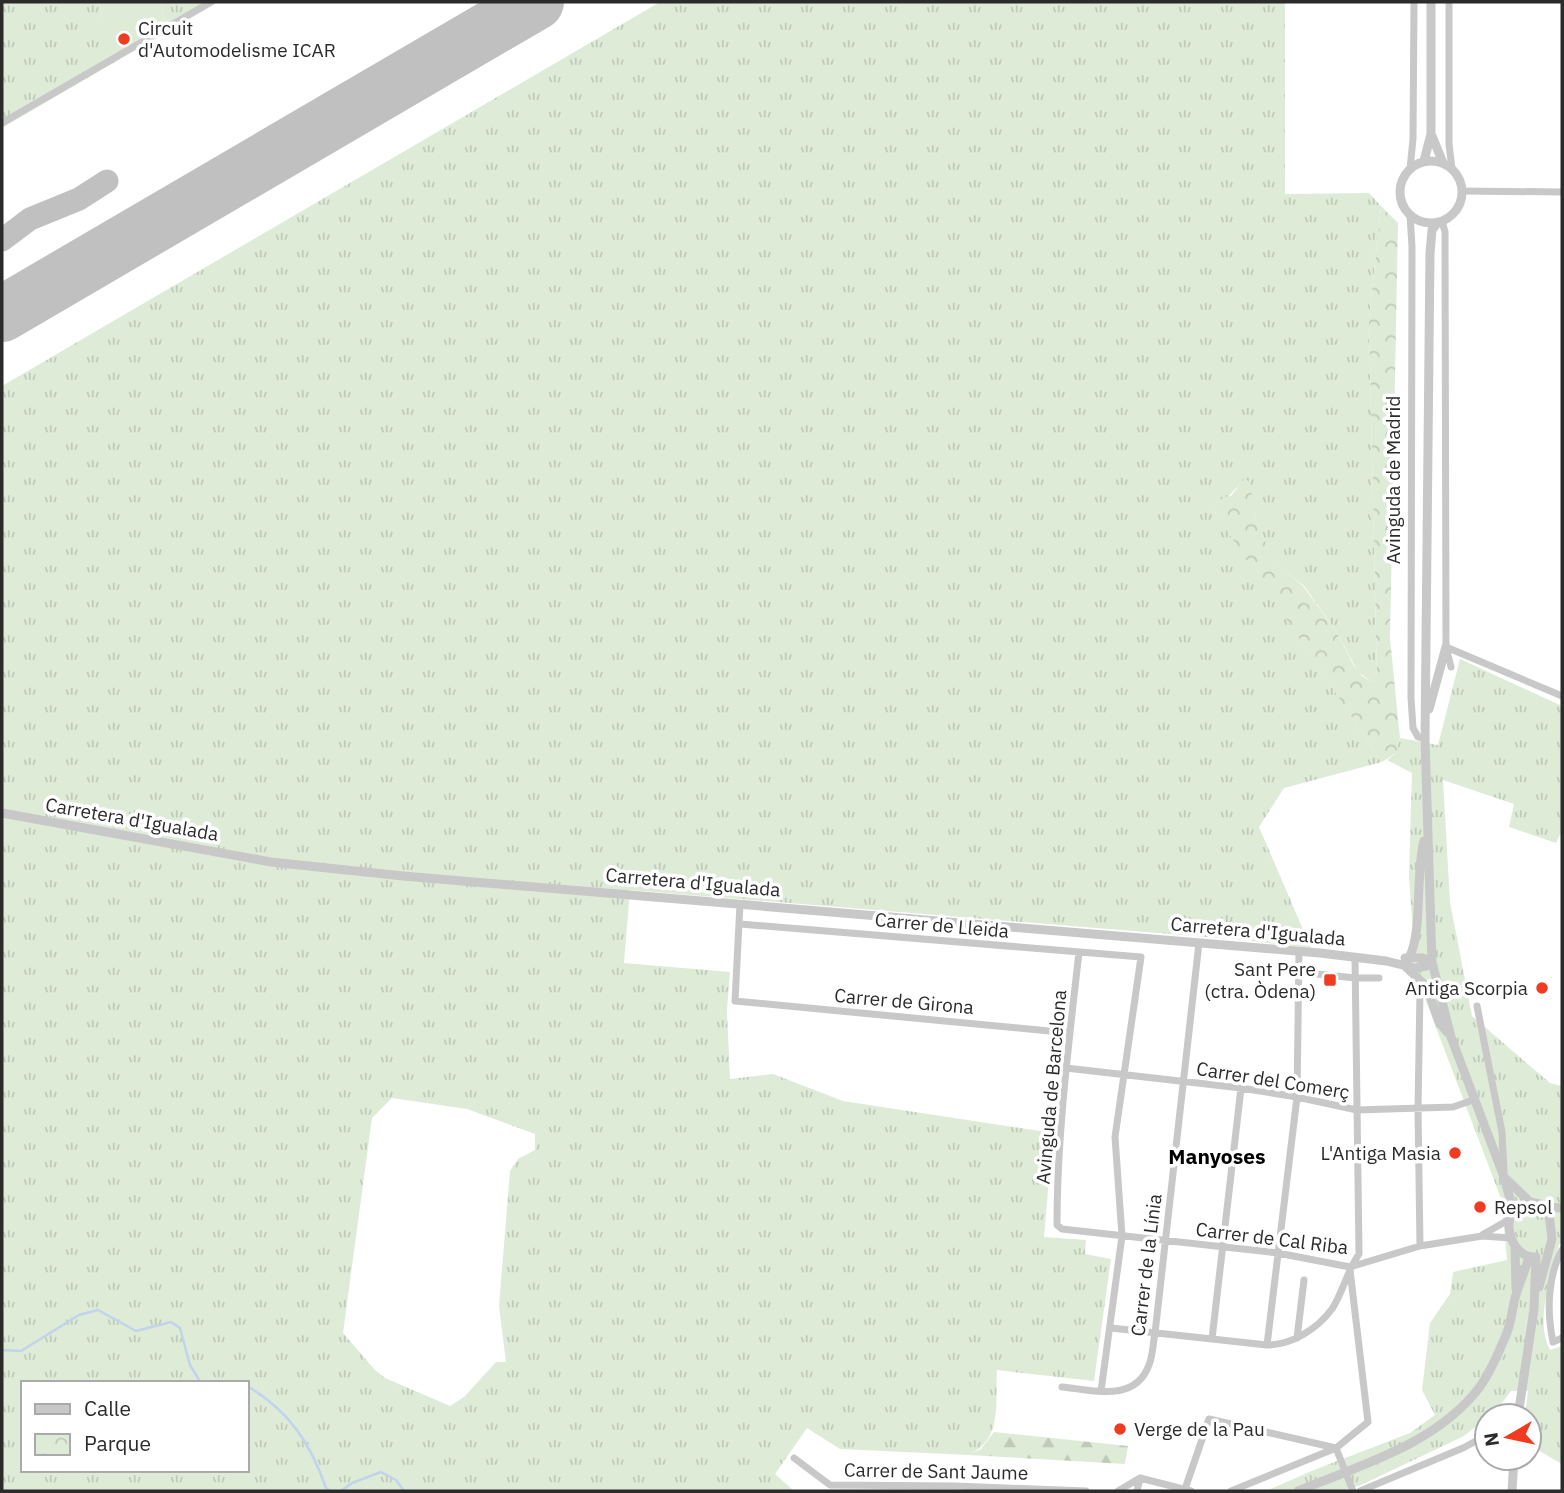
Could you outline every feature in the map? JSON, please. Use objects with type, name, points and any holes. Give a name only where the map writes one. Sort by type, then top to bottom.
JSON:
[{"type":"street","points":[[2,123],[211,2]]},
{"type":"street","points":[[1410,169],[1413,139],[1414,2]]},
{"type":"street","points":[[1424,162],[1431,134],[1431,2]]},
{"type":"street","points":[[1447,166],[1449,2]]},
{"type":"street","points":[[1431,134],[1447,166],[1459,179],[1462,191],[1459,206],[1449,218],[1440,222],[1420,221],[1410,215],[1402,202],[1400,192],[1401,182],[1410,169],[1424,162],[1447,166]]},
{"type":"street","points":[[1462,191],[1562,192]]},
{"type":"street","name":"Avinguda de Madrid","points":[[1410,215],[1410,698],[1413,728],[1418,737],[1425,739]]},
{"type":"street","name":"Avinguda de Madrid","points":[[1420,221],[1430,253]]},
{"type":"street","points":[[1440,222],[1445,232],[1446,647],[1451,667]]},
{"type":"street","name":"Avinguda de Madrid","points":[[1440,222],[1432,230],[1430,253],[1425,739],[1432,962],[1451,1037]]},
{"type":"street","points":[[1446,647],[1562,696]]},
{"type":"street","points":[[1425,721],[1446,647]]},
{"type":"street","name":"Carretera d'Igualada","points":[[2,813],[271,862],[1299,951],[1409,964],[1423,958],[1432,962]]},
{"type":"street","points":[[1420,1246],[1420,992],[1409,964],[1416,937],[1419,859],[1427,829]]},
{"type":"street","points":[[740,904],[740,923]]},
{"type":"street","name":"Carrer de Lleida","points":[[740,923],[1141,957],[1124,1075]]},
{"type":"street","name":"Carrer de Girona","points":[[740,923],[735,1001],[1070,1033]]},
{"type":"street","name":"Carrer de la Línia","points":[[1062,1387],[1116,1392],[1130,1388],[1141,1379],[1149,1365],[1155,1333],[1199,943]]},
{"type":"street","points":[[1267,1345],[1297,1097],[1299,951]]},
{"type":"street","name":"Avinguda de Barcelona","points":[[1057,1225],[1066,1068],[1079,952]]},
{"type":"street","points":[[1111,1328],[1283,1345],[1316,1326],[1333,1308],[1350,1267],[1359,1254],[1355,957]]},
{"type":"street","points":[[1298,972],[1379,978]]},
{"type":"street","points":[[1416,978],[1427,987],[1439,1021],[1451,1037],[1504,1177],[1530,1202],[1545,1207],[1562,1208]]},
{"type":"street","points":[[1477,1006],[1502,1132],[1516,1295]]},
{"type":"street","name":"Carrer del Comerç","points":[[1066,1068],[1241,1088],[1357,1110],[1418,1109],[1473,1100]]},
{"type":"street","points":[[1101,1391],[1122,1236],[1115,1137],[1124,1075]]},
{"type":"street","points":[[1212,1339],[1241,1088]]},
{"type":"street","points":[[1511,1215],[1530,1202]]},
{"type":"street","points":[[1520,1402],[1534,1309],[1550,1242],[1551,1223],[1545,1207]]},
{"type":"street","name":"Carrer de Cal Riba","points":[[1482,1236],[1511,1215]]},
{"type":"street","name":"Carrer de Cal Riba","points":[[1057,1225],[1062,1229],[1278,1253],[1350,1267],[1420,1246],[1482,1236],[1513,1242]]},
{"type":"street","points":[[1298,1491],[1403,1447],[1433,1431],[1457,1411],[1480,1387],[1495,1360],[1507,1333],[1516,1295],[1532,1257],[1562,1231]]},
{"type":"street","points":[[1513,1242],[1532,1257],[1534,1309]]},
{"type":"street","points":[[1562,1251],[1555,1271],[1548,1316],[1553,1342],[1562,1338]]},
{"type":"street","points":[[1231,1491],[1336,1448],[1367,1422],[1350,1267]]},
{"type":"street","points":[[1297,1338],[1304,1280]]},
{"type":"street","points":[[1118,1491],[1140,1478],[1188,1490],[1209,1419],[1336,1448]]},
{"type":"street","points":[[1360,1491],[1473,1443]]},
{"type":"street","points":[[1336,1448],[1353,1491]]},
{"type":"street","name":"Carrer de Sant Jaume","points":[[794,1458],[830,1485],[1086,1491]]},
{"type":"street","points":[[1512,1491],[1513,1472]]},
{"type":"street","points":[[1137,1491],[1140,1478]]},
{"type":"green space","points":[[2,2],[99,2],[111,57],[165,25],[161,2],[218,2],[2,128]]},
{"type":"green space","name":"Circuit d'Automodelisme ICAR","points":[[99,2],[161,2],[165,25],[110,57]]},
{"type":"green space","points":[[660,2],[1285,2],[1285,194],[1369,193],[1381,206],[1369,319],[1377,680],[1372,682],[1358,672],[1336,631],[1304,586],[1271,560],[1255,516],[1247,480],[1243,481],[1215,512],[1382,762],[1284,788],[1259,827],[1311,948],[1243,940],[630,890],[624,963],[730,972],[727,1010],[730,1079],[773,1074],[843,1101],[1053,1133],[1044,1237],[1086,1240],[1085,1254],[1111,1259],[1094,1381],[997,1370],[995,1420],[992,1430],[987,1440],[968,1455],[840,1449],[807,1428],[775,1474],[794,1491],[2,1491],[2,386]],"holes":[[[392,1098],[467,1109],[535,1134],[535,1150],[518,1159],[510,1171],[499,1306],[506,1362],[496,1362],[464,1397],[450,1406],[385,1378],[343,1333],[372,1118]]]},
{"type":"green space","points":[[1381,206],[1398,223],[1390,638],[1400,738],[1396,753],[1382,762],[1217,516],[1214,507],[1216,498],[1231,496],[1243,480],[1247,480],[1255,516],[1272,560],[1303,586],[1336,631],[1362,676],[1372,682],[1377,680],[1369,319]]},
{"type":"green space","points":[[1460,659],[1562,706],[1562,830],[1556,843],[1509,827],[1514,804],[1443,780],[1450,902],[1472,1016],[1550,1083],[1562,1086],[1562,1241],[1546,1298],[1544,1325],[1550,1350],[1562,1346],[1562,1464],[1543,1453],[1543,1402],[1527,1402],[1528,1391],[1511,1391],[1503,1402],[1473,1402],[1473,1429],[1462,1437],[1361,1485],[1342,1491],[1266,1491],[1410,1433],[1435,1415],[1422,1390],[1430,1323],[1450,1294],[1453,1272],[1507,1260],[1502,1201],[1424,996],[1414,948],[1409,876],[1412,773],[1387,760],[1396,753],[1400,738],[1438,745]]},
{"type":"green space","points":[[994,1432],[1128,1446],[1125,1464],[968,1455],[981,1449]]},
{"type":"waterway","points":[[2,1350],[21,1351],[79,1315],[98,1310],[136,1331],[171,1322],[180,1328],[190,1365],[200,1381]]},
{"type":"waterway","points":[[248,1387],[275,1406],[296,1429],[330,1491]]},
{"type":"waterway","points":[[341,1491],[352,1483],[381,1472],[396,1480],[404,1491]]},
{"type":"taxiway","points":[[2,240],[30,219],[79,199],[107,181]]},
{"type":"taxiway","points":[[2,306],[8,310]]},
{"type":"runway","points":[[2,314],[536,2]]},
{"type":"place","name":"Circuit d'Automodelisme ICAR","points":[[124,39]]},
{"type":"place","name":"Sant Pere (ctra. Òdena)","points":[[1330,980]]},
{"type":"place","name":"Antiga Scorpia","points":[[1542,988]]},
{"type":"place","name":"L'Antiga Masia","points":[[1455,1153]]},
{"type":"place","name":"Repsol","points":[[1480,1207]]},
{"type":"place","name":"Verge de la Pau","points":[[1120,1429]]},
{"type":"district","name":"Manyoses","points":[[1217,1156]]}]
